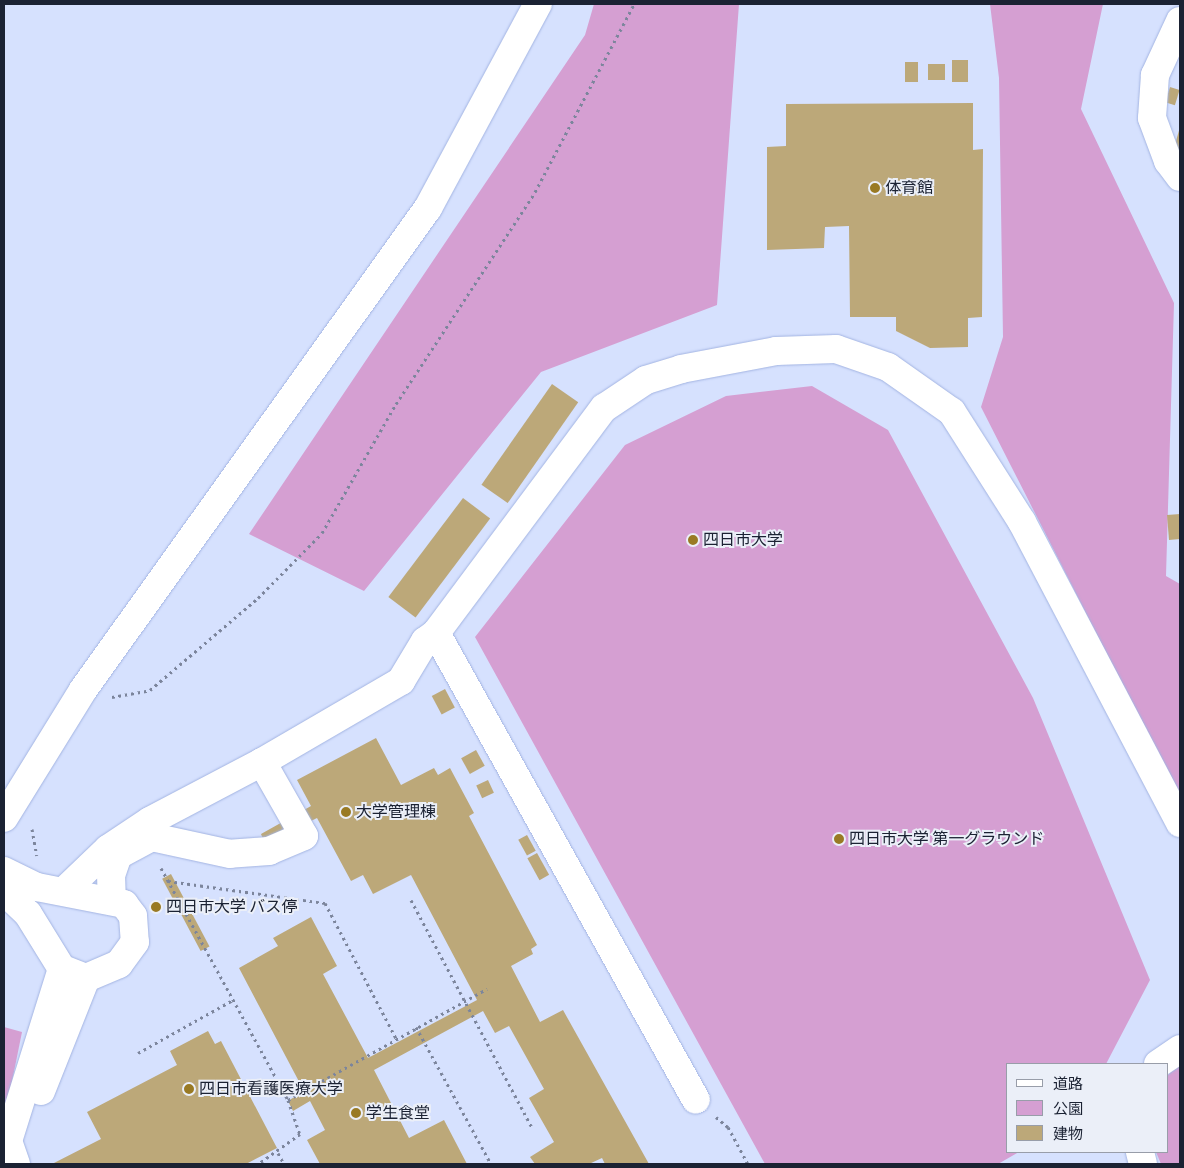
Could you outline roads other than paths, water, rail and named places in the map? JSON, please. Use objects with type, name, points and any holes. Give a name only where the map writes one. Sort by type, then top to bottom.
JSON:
[{"type":"street","points":[[4,818],[83,690],[428,208],[538,4]]},
{"type":"street","points":[[1180,21],[1155,75],[1152,118],[1168,161],[1180,177]]},
{"type":"street","points":[[64,891],[108,849],[150,821],[262,762],[401,681],[431,637],[584,432],[610,403],[646,380],[681,369],[776,351],[836,349],[888,367],[952,412],[1022,522],[1180,823]]},
{"type":"street","points":[[431,637],[696,1100]]},
{"type":"street","points":[[112,898],[112,875],[118,855],[152,838],[230,854],[268,851],[304,836],[262,762]]},
{"type":"street","points":[[11,885],[112,898],[133,916],[134,942],[119,964],[74,974]]},
{"type":"street","points":[[11,885],[74,974]]},
{"type":"street","points":[[16,1164],[8,1141],[74,974]]},
{"type":"street","points":[[26,1164],[18,1148],[74,974]]},
{"type":"street","points":[[1159,1063],[1180,1049]]},
{"type":"place","name":"体育館","points":[[875,188]]},
{"type":"place","name":"四日市大学","points":[[693,540]]},
{"type":"place","name":"大学管理棟","points":[[346,812]]},
{"type":"place","name":"四日市大学 第一グラウンド","points":[[839,839]]},
{"type":"place","name":"四日市大学 バス停","points":[[156,907]]},
{"type":"place","name":"四日市看護医療大学","points":[[189,1089]]},
{"type":"place","name":"学生食堂","points":[[356,1113]]}]
